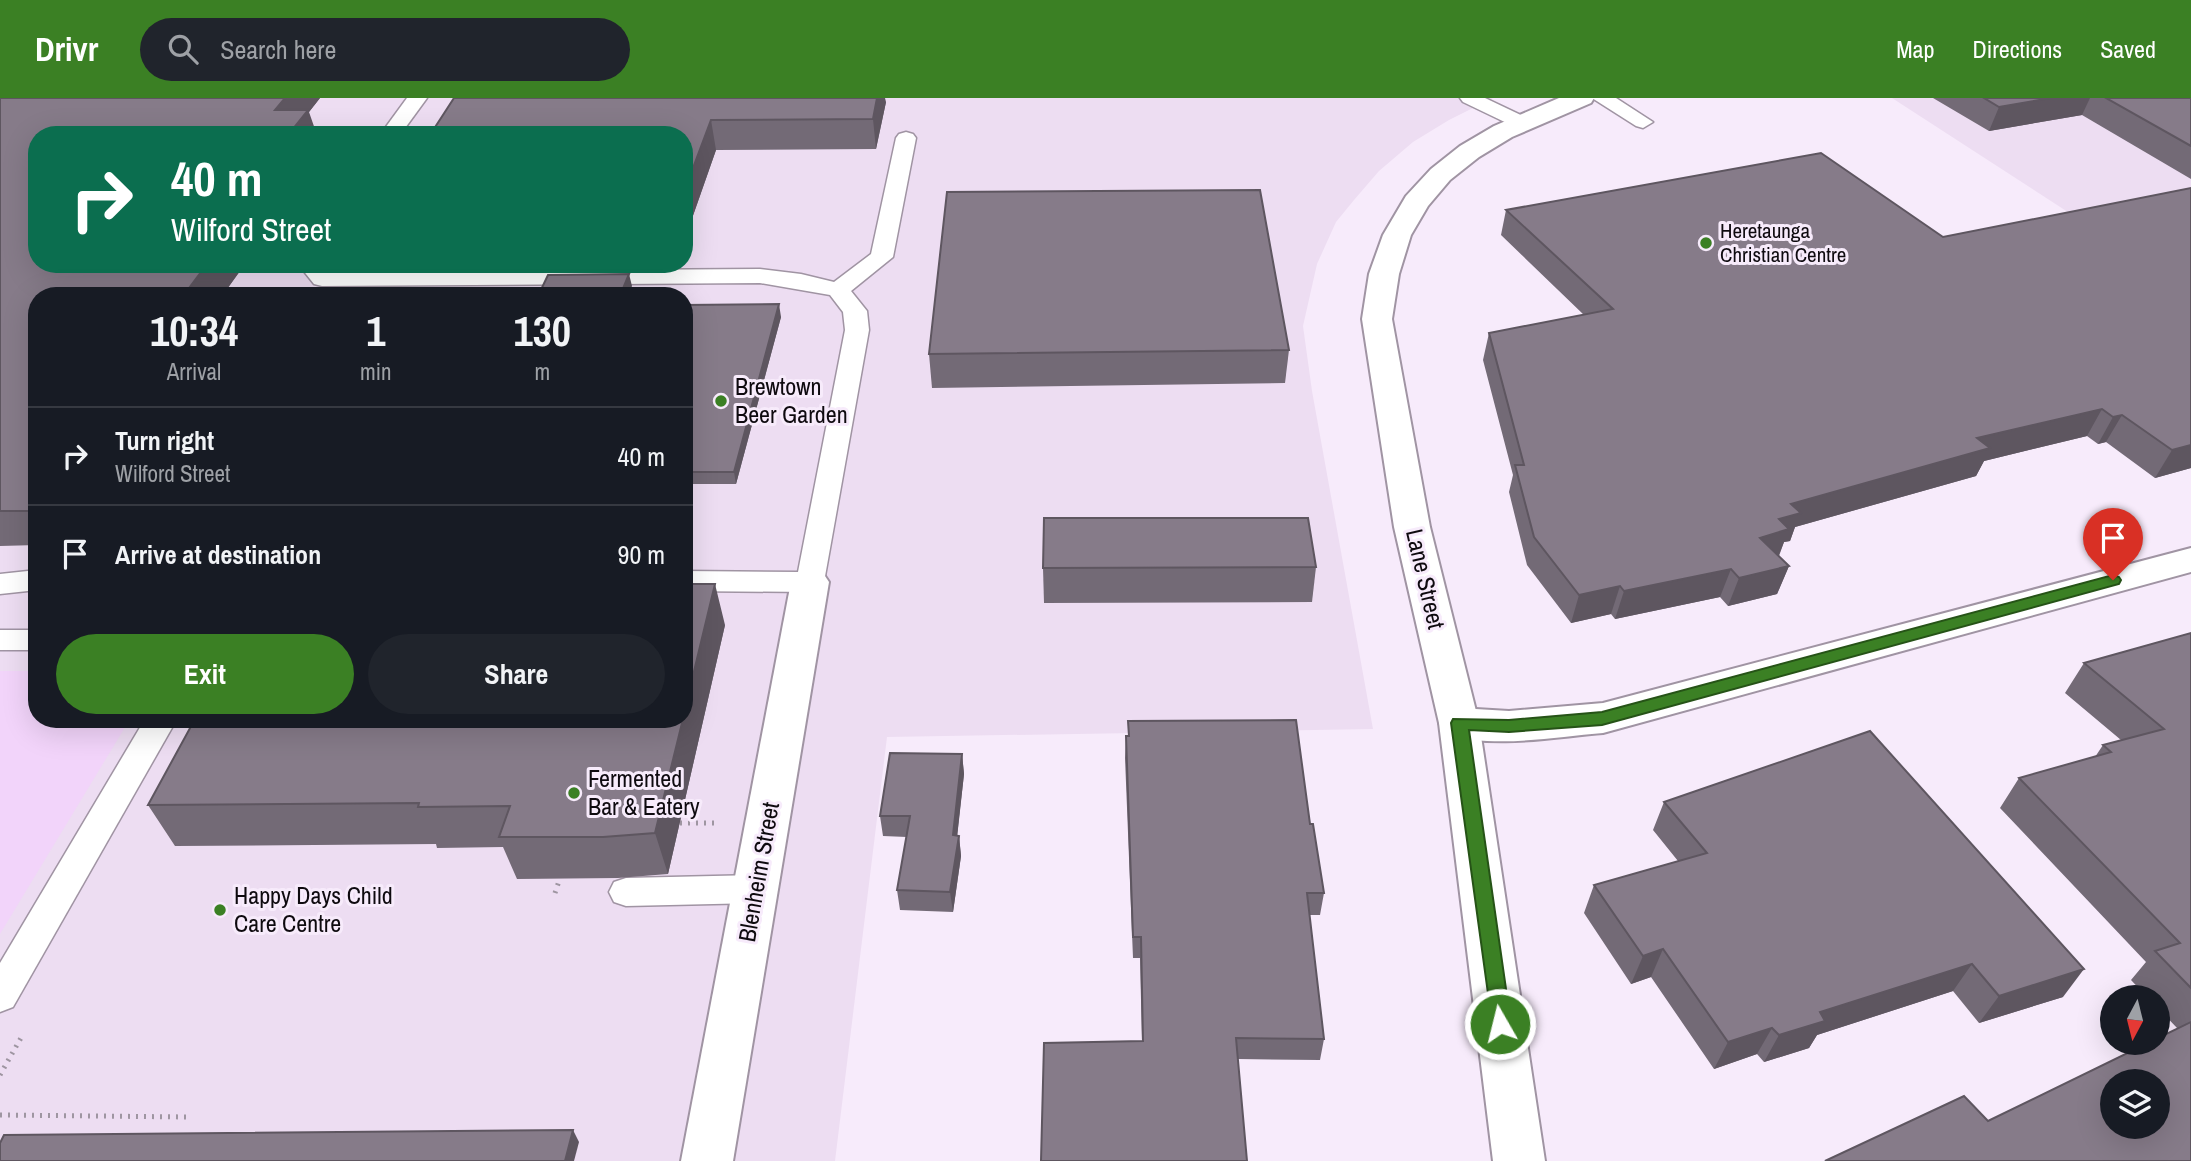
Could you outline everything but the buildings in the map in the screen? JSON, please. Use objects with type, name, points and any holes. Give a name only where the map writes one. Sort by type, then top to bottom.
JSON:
[{"type":"street","name":"Lane Street","points":[[1519,1161],[1459,723],[1412,527],[1377,319],[1380,287],[1391,246],[1427,187],[1451,164],[1485,141],[1520,122],[1582,98]]},
{"type":"street","points":[[1459,723],[1509,726],[1602,718],[2191,559]]},
{"type":"street","name":"Blenheim Street","points":[[707,1161],[810,582]]},
{"type":"lane","points":[[397,126],[417,98]]},
{"type":"lane","points":[[1470,98],[1520,122]]},
{"type":"lane","points":[[1602,98],[1643,122]]},
{"type":"lane","points":[[838,290],[882,257],[906,138]]},
{"type":"lane","points":[[317,273],[322,279],[761,276],[801,281],[838,290],[855,311],[857,330],[810,582],[693,581]]},
{"type":"lane","points":[[0,584],[28,581]]},
{"type":"lane","points":[[0,592],[28,582]]},
{"type":"lane","points":[[0,640],[28,639]]},
{"type":"lane","points":[[0,996],[155,728]]},
{"type":"lane","points":[[626,892],[757,888]]},
{"type":"path","points":[[680,823],[720,822]]},
{"type":"path","points":[[555,893],[560,878]]},
{"type":"path","points":[[0,1115],[189,1116]]},
{"type":"shaded area","points":[[0,98],[1493,98],[1413,142],[1379,171],[1354,200],[1336,222],[1317,264],[1303,326],[1312,391],[1373,729],[887,737],[835,1161],[0,1161]]},
{"type":"shaded area","points":[[1892,98],[2191,98],[2191,207],[2091,227]]},
{"type":"shaded area","points":[[0,671],[28,671],[28,728],[125,728],[0,934]]},
{"type":"place","name":"Heretaunga Christian Centre","points":[[1706,243]]},
{"type":"place","name":"Brewtown Beer Garden","points":[[721,401]]},
{"type":"place","name":"Fermented Bar & Eatery","points":[[574,793]]},
{"type":"place","name":"Happy Days Child Care Centre","points":[[220,910]]},
{"type":"route","points":[[1500,1024],[1459,723],[1509,726],[1602,718],[2113,580]]}]
